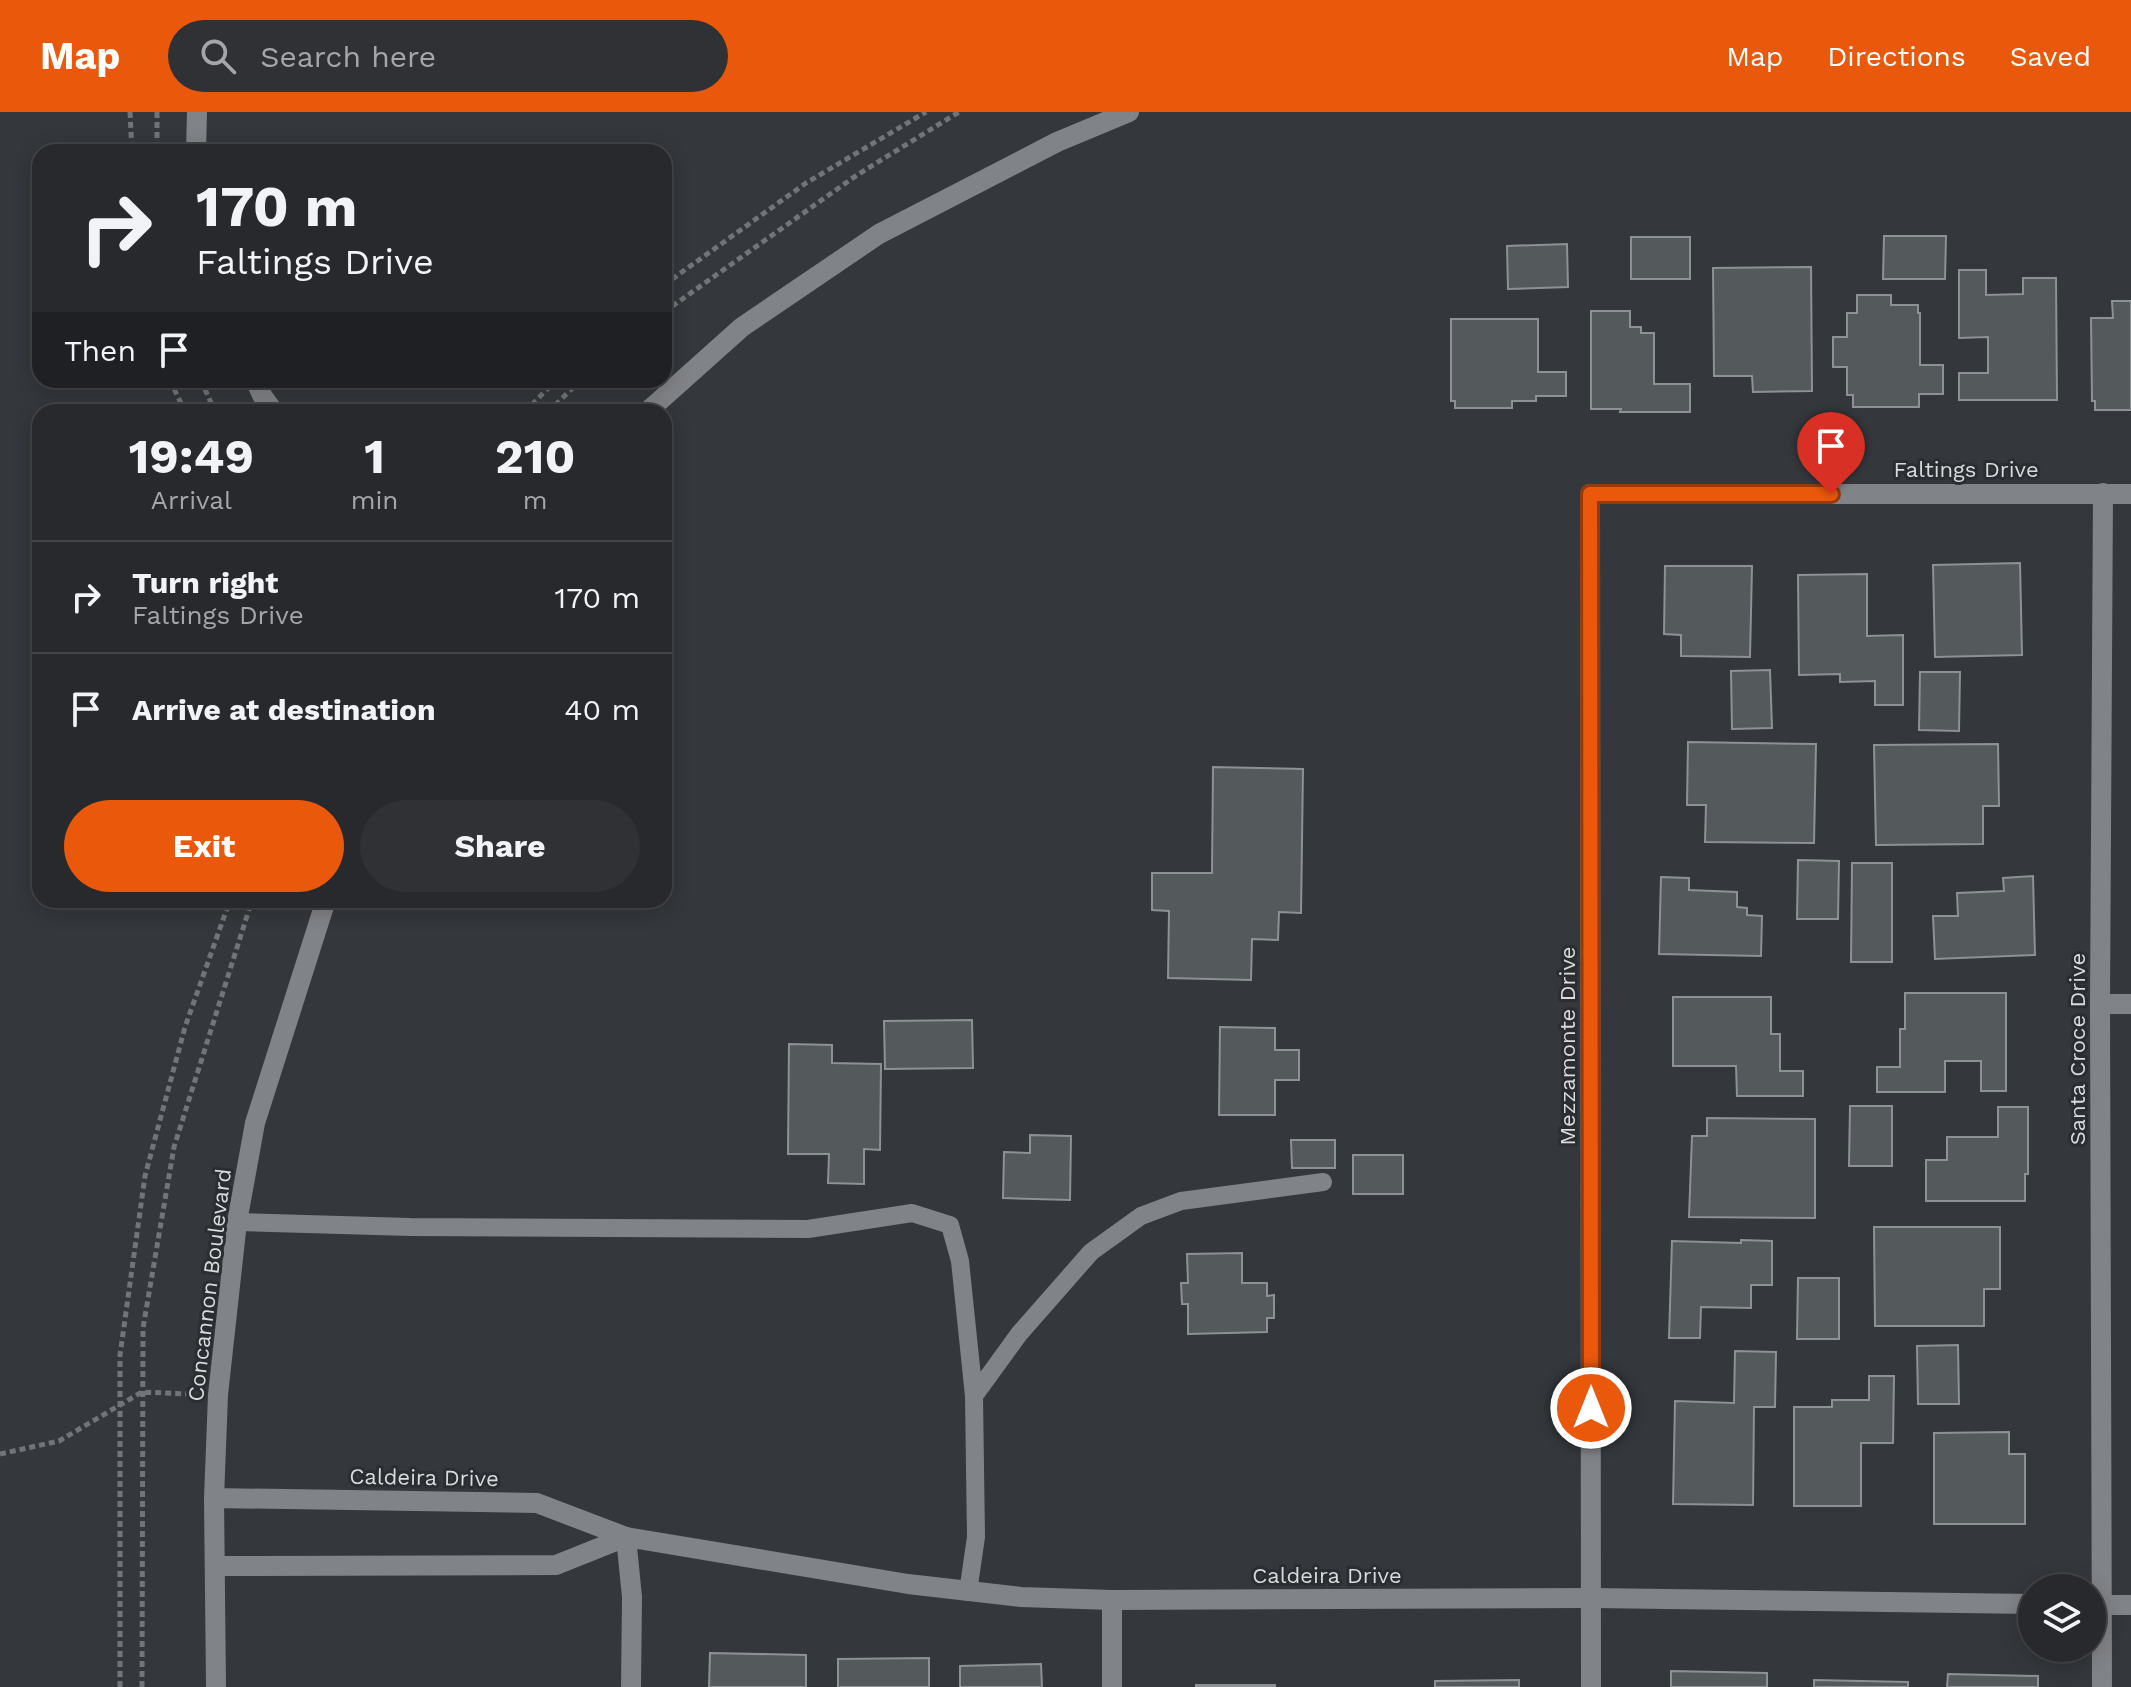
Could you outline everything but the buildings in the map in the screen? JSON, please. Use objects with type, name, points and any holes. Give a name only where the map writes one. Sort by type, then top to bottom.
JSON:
[{"type":"street","points":[[196,144],[197,112]]},
{"type":"street","points":[[656,404],[742,327],[879,234],[1057,142],[1129,112]]},
{"type":"street","name":"Santa Croce Drive","points":[[2097,1574],[2103,493]]},
{"type":"street","name":"Faltings Drive","points":[[1590,494],[2131,494]]},
{"type":"street","name":"Mezzamonte Drive","points":[[1590,494],[1591,1687]]},
{"type":"street","name":"Concannon Boulevard","points":[[216,1687],[214,1498],[218,1395],[237,1222],[255,1123],[323,908]]},
{"type":"street","points":[[2100,1004],[2131,1004]]},
{"type":"street","name":"Caldeira Drive","points":[[214,1498],[537,1503],[626,1537],[908,1584],[1021,1597],[1112,1600],[1592,1598],[2018,1604]]},
{"type":"street","points":[[215,1566],[556,1565],[626,1537],[632,1597],[631,1687]]},
{"type":"street","points":[[1112,1600],[1112,1687]]},
{"type":"street","points":[[2106,1605],[2131,1605]]},
{"type":"street","name":"Santa Croce Drive","points":[[2100,1662],[2102,1687]]},
{"type":"lane","points":[[974,1396],[1019,1334],[1091,1252],[1141,1216],[1181,1201],[1323,1182]]},
{"type":"lane","points":[[237,1222],[410,1227],[808,1229],[912,1213],[950,1225],[960,1261],[974,1396],[976,1537],[968,1592]]},
{"type":"path","points":[[130,112],[132,144]]},
{"type":"path","points":[[157,112],[157,144]]},
{"type":"path","points":[[672,279],[806,183],[926,112]]},
{"type":"path","points":[[672,306],[857,175],[959,112]]},
{"type":"path","points":[[533,404],[548,388]]},
{"type":"path","points":[[556,404],[573,388]]},
{"type":"path","points":[[120,1687],[120,1355],[145,1176],[185,1027],[227,908]]},
{"type":"path","points":[[142,1687],[143,1328],[174,1147],[249,908]]},
{"type":"path","points":[[0,1454],[59,1441],[142,1392],[218,1395]]},
{"type":"route","points":[[1591,1408],[1590,494],[1831,494]]}]
